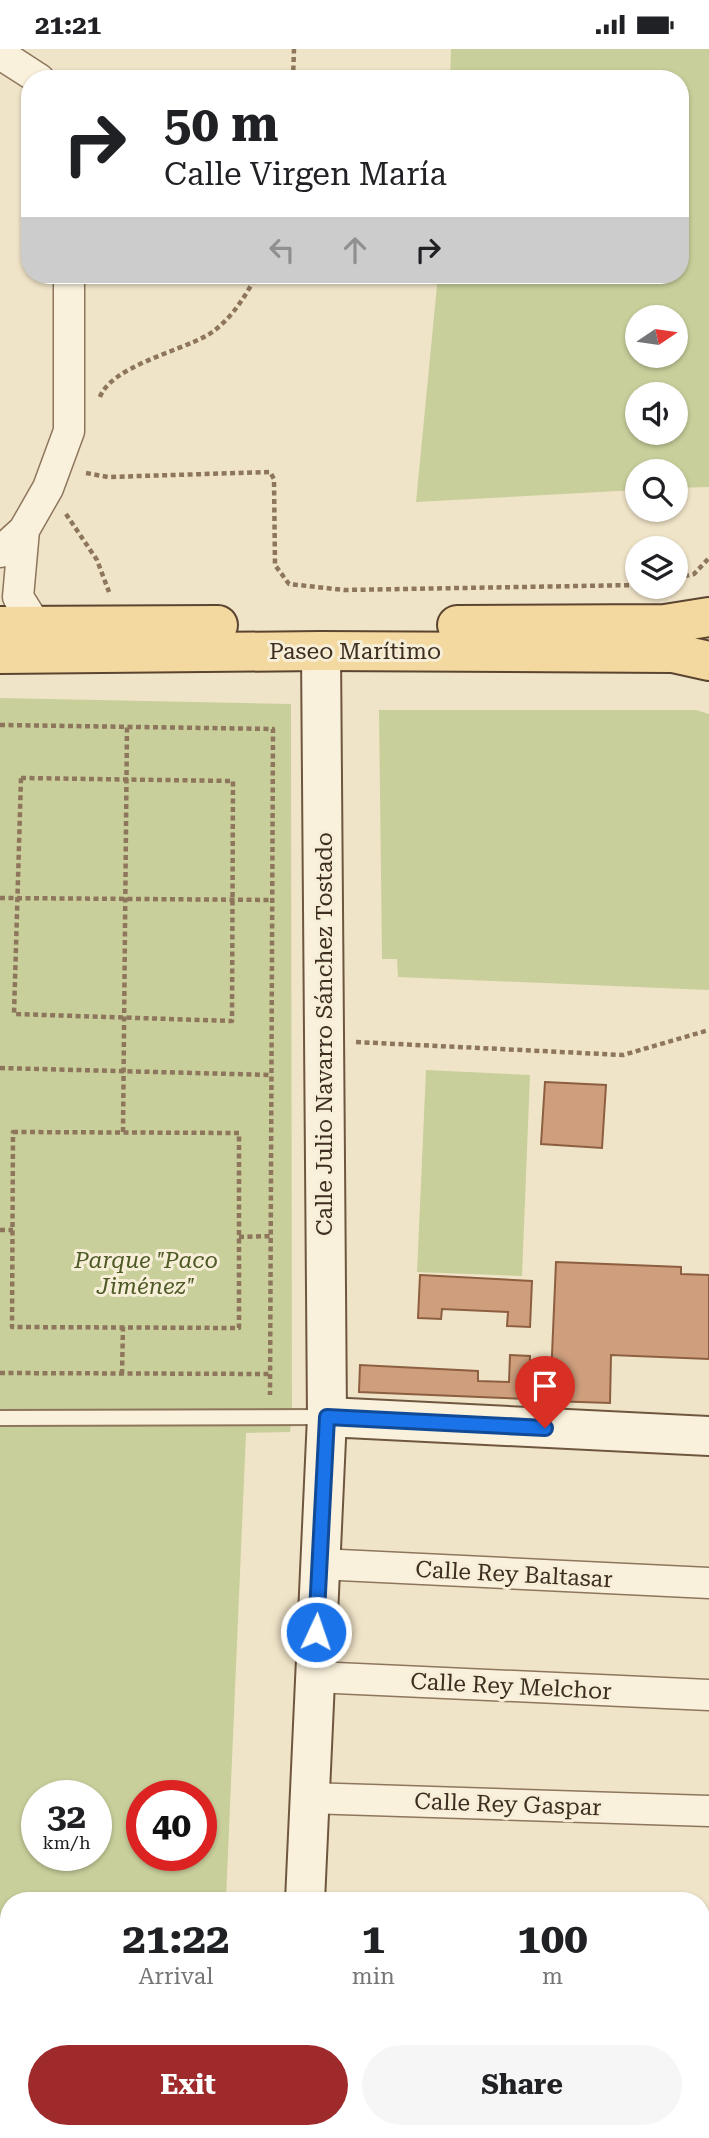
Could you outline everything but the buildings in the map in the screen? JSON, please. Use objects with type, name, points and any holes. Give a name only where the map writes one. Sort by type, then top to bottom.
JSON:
[{"type":"main road","name":"Paseo Marítimo","points":[[18,626],[665,624],[709,617]]},
{"type":"main road","name":"Paseo Marítimo","points":[[0,654],[321,651],[673,653],[709,661]]},
{"type":"street","points":[[6,56],[26,70]]},
{"type":"street","points":[[0,552],[24,530],[48,488],[69,431],[69,284]]},
{"type":"street","points":[[18,626],[24,530]]},
{"type":"street","name":"Calle Julio Navarro Sánchez Tostado","points":[[305,1892],[327,1417],[321,651]]},
{"type":"street","points":[[327,1417],[709,1436]]},
{"type":"street","name":"Calle Rey Baltasar","points":[[319,1564],[709,1583]]},
{"type":"street","name":"Calle Rey Melchor","points":[[314,1677],[709,1695]]},
{"type":"street","name":"Calle Rey Gaspar","points":[[308,1798],[709,1811]]},
{"type":"lane","points":[[0,1418],[327,1417]]},
{"type":"path","points":[[293,70],[294,49]]},
{"type":"path","points":[[96,409],[104,387],[120,376],[208,335],[238,309],[252,284]]},
{"type":"path","points":[[88,463],[88,473],[108,477],[270,472],[274,479],[275,565],[289,584],[344,590],[625,585]]},
{"type":"path","points":[[48,488],[97,560],[113,602]]},
{"type":"path","points":[[688,575],[694,574],[709,558]]},
{"type":"path","points":[[0,725],[274,729],[270,1417]]},
{"type":"path","points":[[123,1132],[127,726]]},
{"type":"path","points":[[21,778],[127,780],[233,781],[232,1021],[14,1014],[21,778]]},
{"type":"path","points":[[0,898],[273,899]]},
{"type":"path","points":[[324,1039],[623,1055],[709,1030]]},
{"type":"path","points":[[0,1068],[272,1075]]},
{"type":"path","points":[[13,1132],[240,1133],[239,1328],[12,1327],[13,1230],[13,1132]]},
{"type":"path","points":[[0,1230],[13,1230]]},
{"type":"path","points":[[239,1237],[270,1236]]},
{"type":"path","points":[[122,1327],[122,1374]]},
{"type":"path","points":[[0,1373],[270,1374]]},
{"type":"green space","points":[[451,49],[709,49],[709,487],[688,488],[688,459],[625,459],[625,491],[416,502],[437,284],[689,284],[689,70],[450,70]]},
{"type":"green space","name":"Parque \"Paco Jiménez\"","points":[[0,698],[291,704],[290,1432],[246,1433],[226,1892],[0,1892]]},
{"type":"green space","points":[[379,710],[696,710],[709,714],[709,990],[398,977],[397,959],[382,959]]},
{"type":"green space","points":[[426,1070],[530,1075],[522,1276],[417,1272]]},
{"type":"route","points":[[316,1632],[327,1417],[545,1428]]}]
